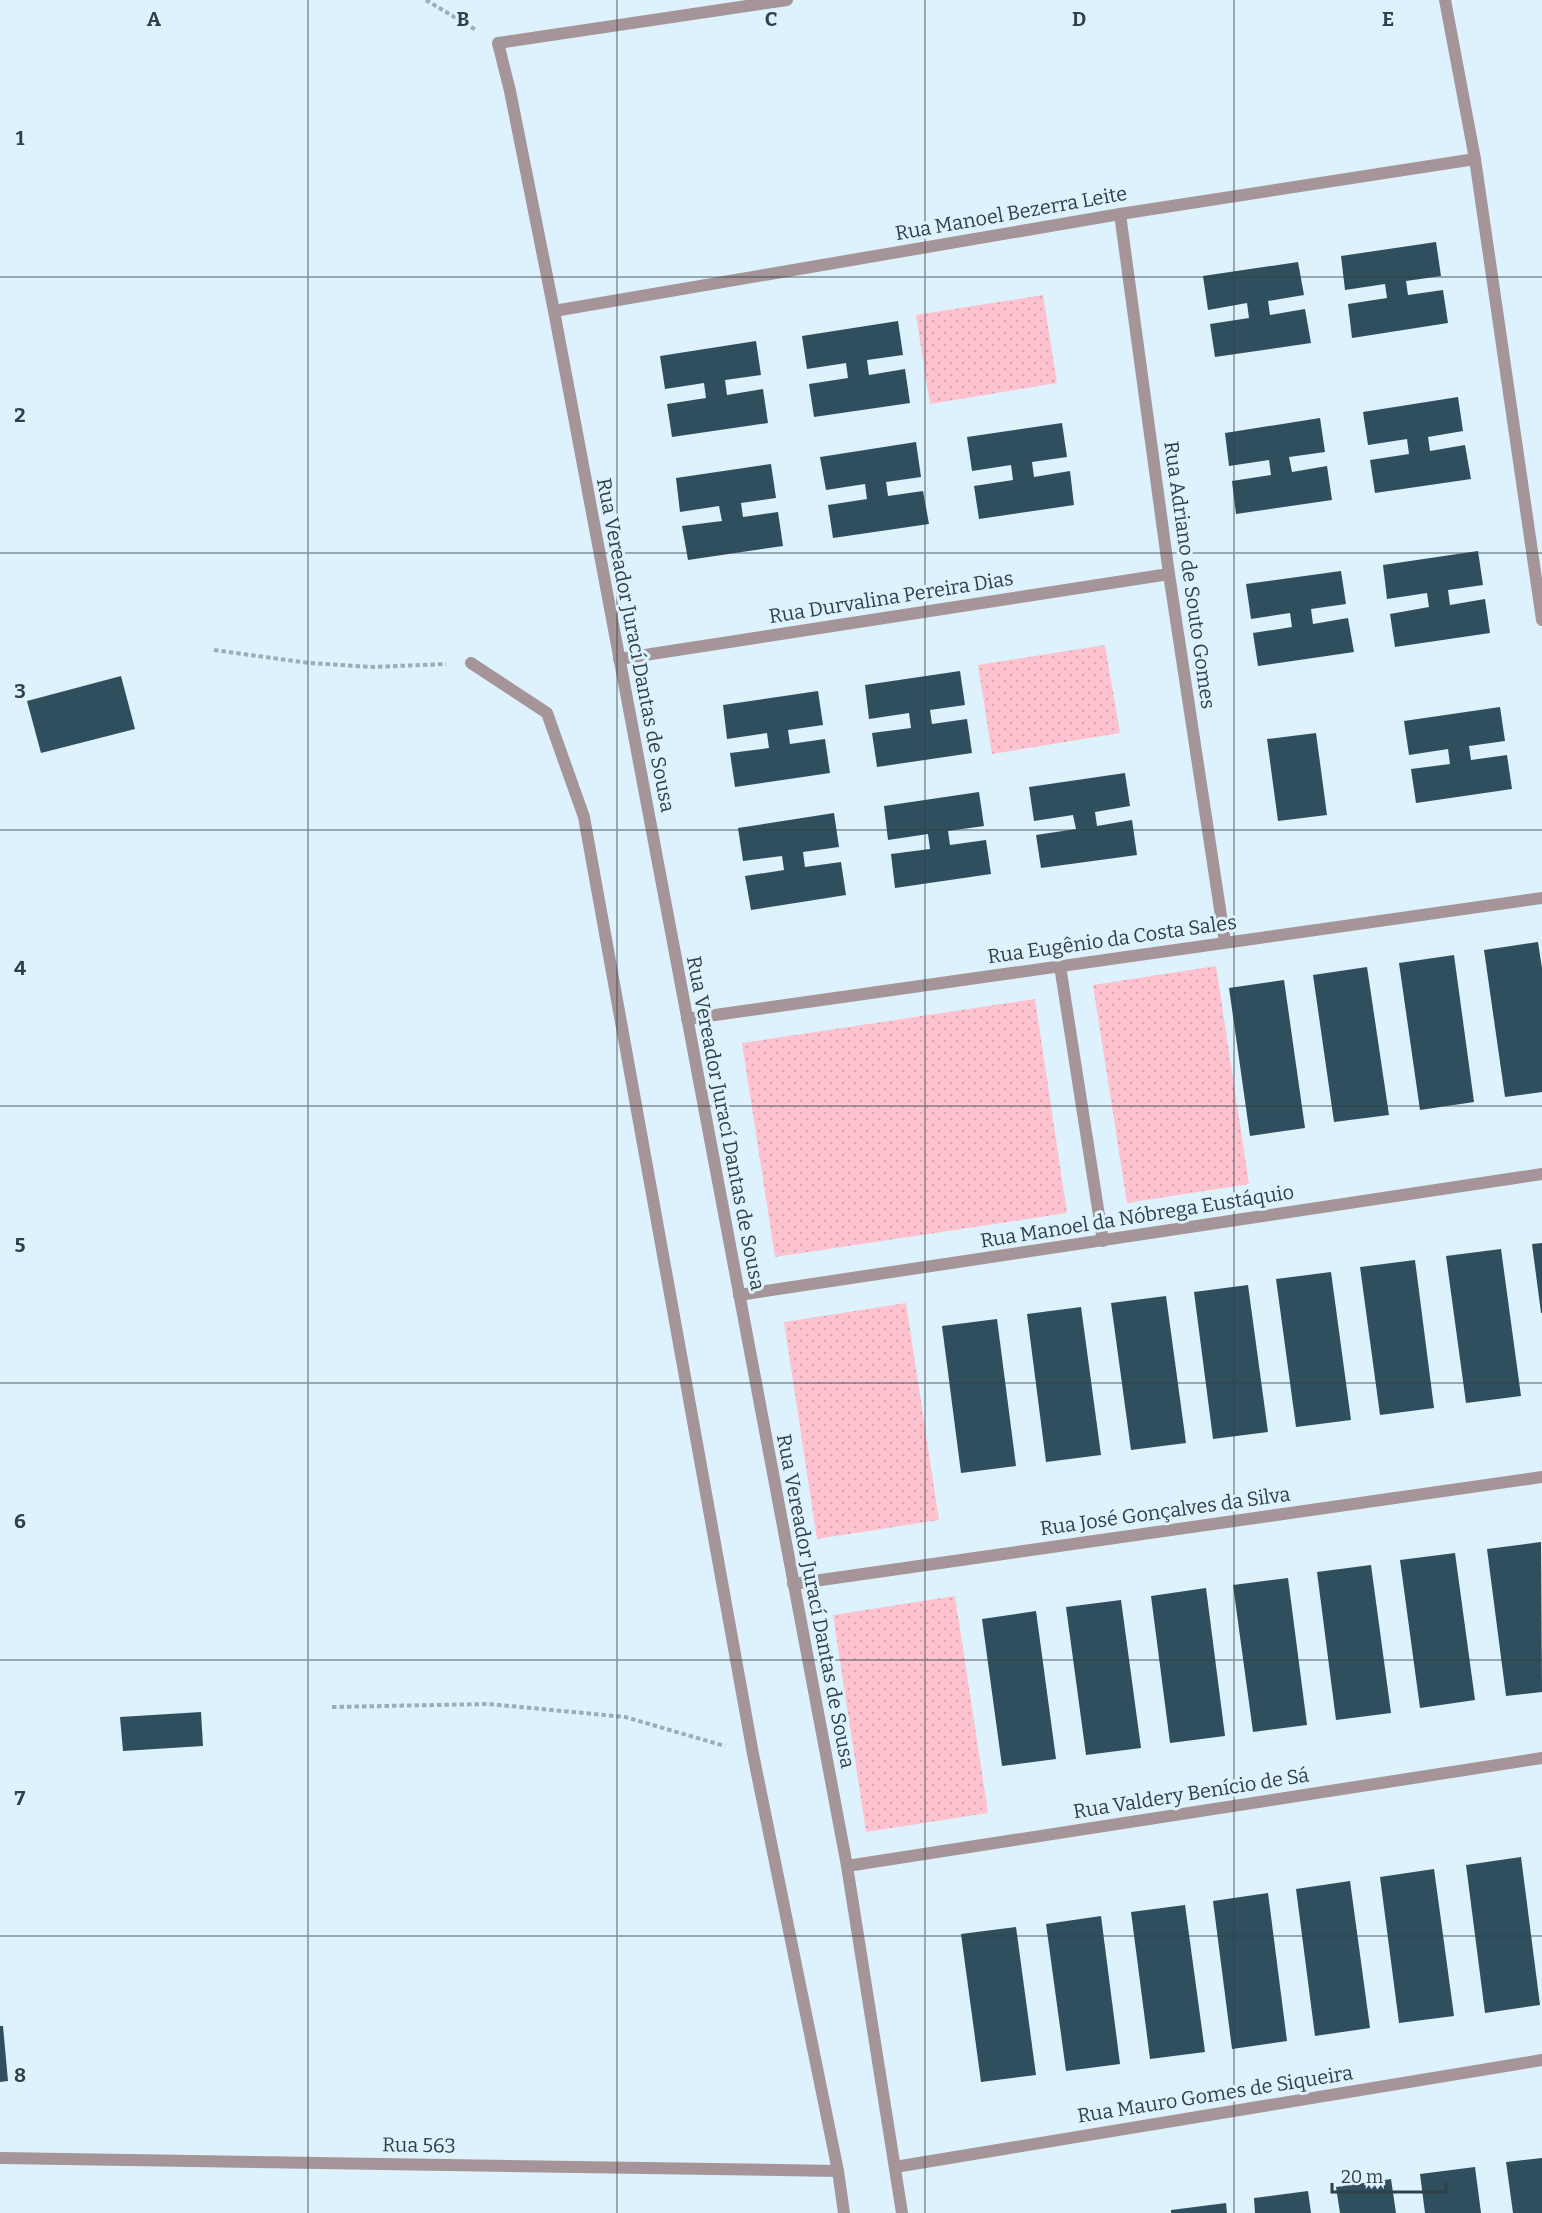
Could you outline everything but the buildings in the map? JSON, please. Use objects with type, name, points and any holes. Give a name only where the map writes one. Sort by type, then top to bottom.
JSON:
[{"type":"street","points":[[498,43],[787,0]]},
{"type":"street","points":[[1445,0],[1475,159],[1542,620]]},
{"type":"street","name":"Rua Vereador Jurací Dantas de Sousa","points":[[498,43],[510,91],[554,311],[847,1866],[902,2213]]},
{"type":"street","name":"Rua Manoel Bezerra Leite","points":[[554,311],[1120,214],[1475,159]]},
{"type":"street","name":"Rua Adriano de Souto Gomes","points":[[1120,214],[1169,574],[1225,942]]},
{"type":"street","name":"Rua Durvalina Pereira Dias","points":[[619,659],[1169,574]]},
{"type":"street","points":[[471,663],[547,713],[584,817],[753,1754],[838,2171],[844,2213]]},
{"type":"street","name":"Rua Eugênio da Costa Sales","points":[[687,1019],[1542,898]]},
{"type":"street","points":[[1060,966],[1103,1241]]},
{"type":"street","name":"Rua Manoel da Nóbrega Eustáquio","points":[[739,1295],[1542,1174]]},
{"type":"street","name":"Rua José Gonçalves da Silva","points":[[793,1584],[1542,1477]]},
{"type":"street","name":"Rua Valdery Benício de Sá","points":[[847,1866],[1542,1758]]},
{"type":"street","name":"Rua Mauro Gomes de Siqueira","points":[[895,2167],[1542,2060]]},
{"type":"street","name":"Rua 563","points":[[0,2158],[838,2171]]},
{"type":"path","points":[[426,0],[498,43]]},
{"type":"path","points":[[213,650],[309,663],[373,667],[471,663]]},
{"type":"path","points":[[332,1707],[489,1704],[625,1717],[753,1754]]},
{"type":"shaded area","points":[[1043,295],[1057,383],[930,404],[916,315]]},
{"type":"shaded area","points":[[1105,645],[1120,733],[992,754],[978,665]]},
{"type":"shaded area","points":[[1216,966],[1249,1184],[1127,1203],[1093,985]]},
{"type":"shaded area","points":[[1035,999],[1067,1213],[775,1257],[742,1043]]},
{"type":"shaded area","points":[[906,1303],[939,1520],[817,1539],[784,1322]]},
{"type":"shaded area","points":[[955,1596],[988,1813],[866,1832],[833,1615]]}]
